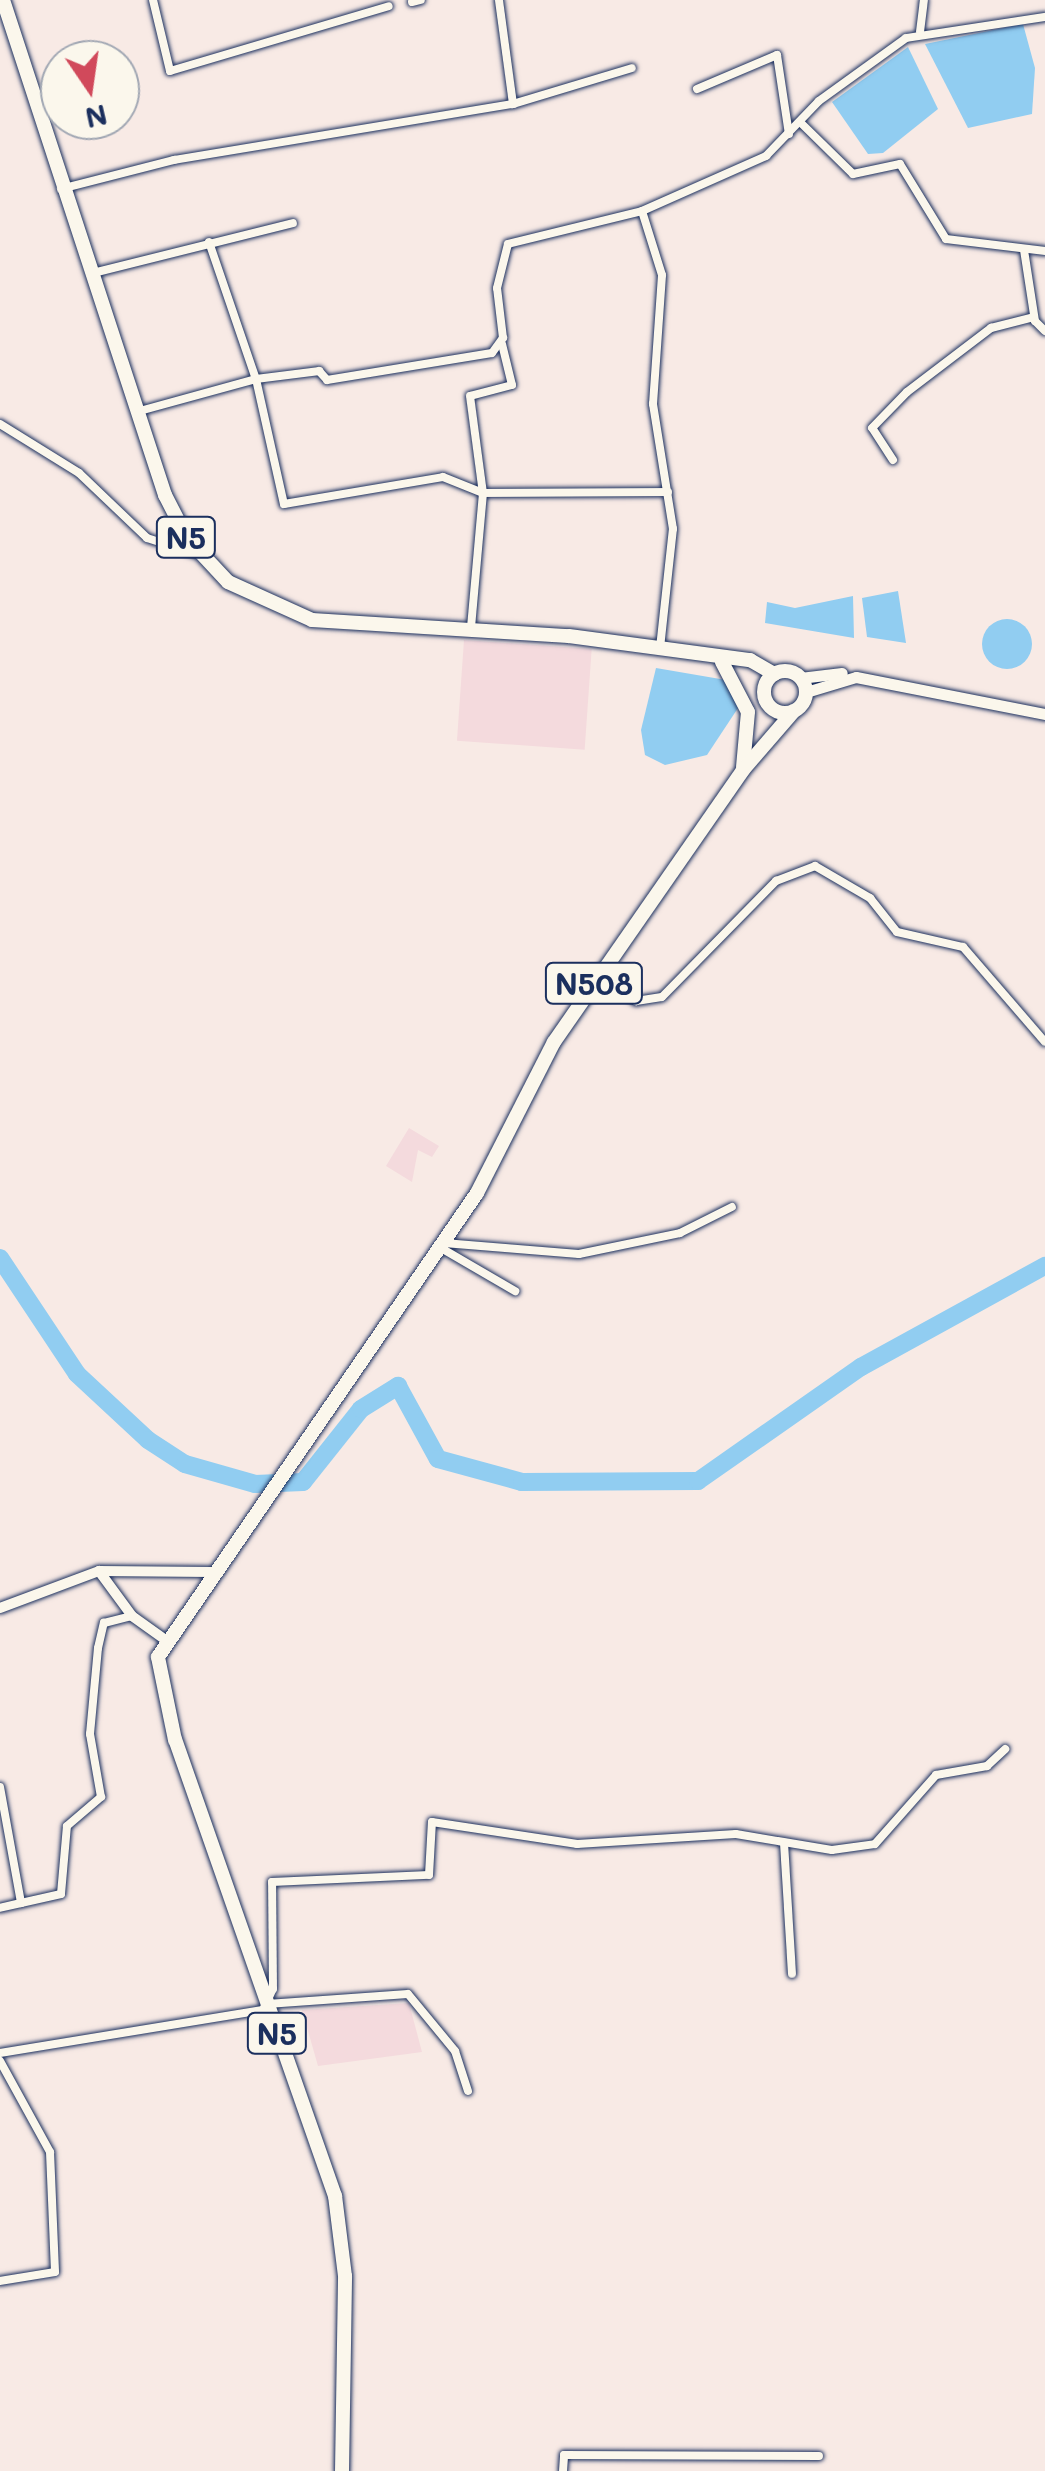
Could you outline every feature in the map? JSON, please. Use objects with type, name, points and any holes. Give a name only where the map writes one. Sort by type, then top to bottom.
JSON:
[{"type":"highway","name":"N5","points":[[3,0],[60,189],[136,412],[171,508],[200,555],[244,592],[294,616],[472,628],[660,648],[725,669]]},
{"type":"highway","points":[[743,770],[748,712],[725,669],[769,669],[803,685],[794,711],[772,732]]},
{"type":"highway","points":[[769,669],[764,686],[772,732]]},
{"type":"highway","points":[[769,706],[794,711]]},
{"type":"highway","name":"N508","points":[[184,1611],[442,1246],[599,977],[772,732]]},
{"type":"highway","name":"N5","points":[[184,1611],[167,1640],[158,1686],[342,2237],[342,2471]]},
{"type":"main road","points":[[803,685],[856,677],[1045,714]]},
{"type":"street","points":[[153,0],[170,71],[389,6]]},
{"type":"street","points":[[499,0],[513,104]]},
{"type":"street","points":[[920,32],[924,0]]},
{"type":"street","points":[[472,628],[482,494],[470,396],[512,385],[502,344],[497,288],[508,244],[642,210],[724,182],[789,134],[856,71],[920,32],[1045,17]]},
{"type":"street","points":[[697,89],[776,55],[789,134]]},
{"type":"street","points":[[60,189],[174,160],[513,104],[632,68]]},
{"type":"street","points":[[801,123],[853,174],[900,164],[946,239],[1045,251]]},
{"type":"street","points":[[642,210],[662,275],[655,332],[673,542],[660,648]]},
{"type":"street","points":[[89,274],[292,223]]},
{"type":"street","points":[[209,242],[256,379],[284,504],[442,477],[482,494],[668,492]]},
{"type":"street","points":[[1024,250],[1034,317],[1045,331]]},
{"type":"street","points":[[893,460],[872,428],[907,392],[991,328],[1034,317]]},
{"type":"street","points":[[136,412],[256,379],[319,371],[328,380],[471,358],[502,344]]},
{"type":"street","points":[[0,424],[79,473],[147,538],[200,555]]},
{"type":"street","points":[[599,977],[636,1001],[662,997],[776,881],[815,866],[870,898],[896,932],[963,947],[1045,1042]]},
{"type":"street","points":[[442,1246],[578,1254],[680,1233],[732,1207]]},
{"type":"street","points":[[442,1246],[515,1290]]},
{"type":"street","points":[[100,1571],[132,1616],[167,1640]]},
{"type":"street","points":[[0,1608],[100,1571],[211,1572]]},
{"type":"street","points":[[0,1908],[61,1894],[67,1826],[101,1797],[90,1734],[104,1623],[132,1616]]},
{"type":"street","points":[[267,2004],[272,1882],[429,1874],[432,1822],[578,1844],[736,1834],[784,1843],[875,1844],[936,1774],[988,1766],[1006,1749]]},
{"type":"street","points":[[0,1787],[21,1903]]},
{"type":"street","points":[[784,1843],[792,1974]]},
{"type":"street","points":[[0,2053],[220,2024],[267,2004],[408,1994],[455,2051],[468,2091]]},
{"type":"street","points":[[0,2061],[50,2152],[56,2272],[0,2281]]},
{"type":"street","points":[[563,2471],[564,2455],[819,2456]]},
{"type":"shaded area","points":[[464,640],[592,649],[585,750],[457,741]]},
{"type":"shaded area","points":[[409,1128],[439,1146],[432,1157],[418,1150],[412,1182],[386,1166]]},
{"type":"shaded area","points":[[409,2003],[422,2052],[318,2066],[302,2010]]},
{"type":"water","points":[[1023,24],[1035,68],[1032,114],[968,128],[925,44]]},
{"type":"water","points":[[908,47],[938,109],[883,153],[868,154],[832,102]]},
{"type":"water","points":[[898,591],[906,643],[867,637],[862,598]]},
{"type":"water","points":[[853,596],[854,638],[765,623],[767,602],[795,608]]},
{"type":"water","points":[[1007,619],[1025,626],[1032,644],[1025,662],[1007,669],[989,662],[982,644],[989,626]]},
{"type":"water","points":[[656,668],[726,680],[742,702],[707,755],[665,765],[645,755],[641,730]]},
{"type":"waterway","points":[[0,1258],[77,1374],[148,1440],[185,1464],[255,1484],[303,1482],[361,1409],[398,1386],[438,1459],[522,1482],[698,1481],[861,1367],[1045,1266]]}]
